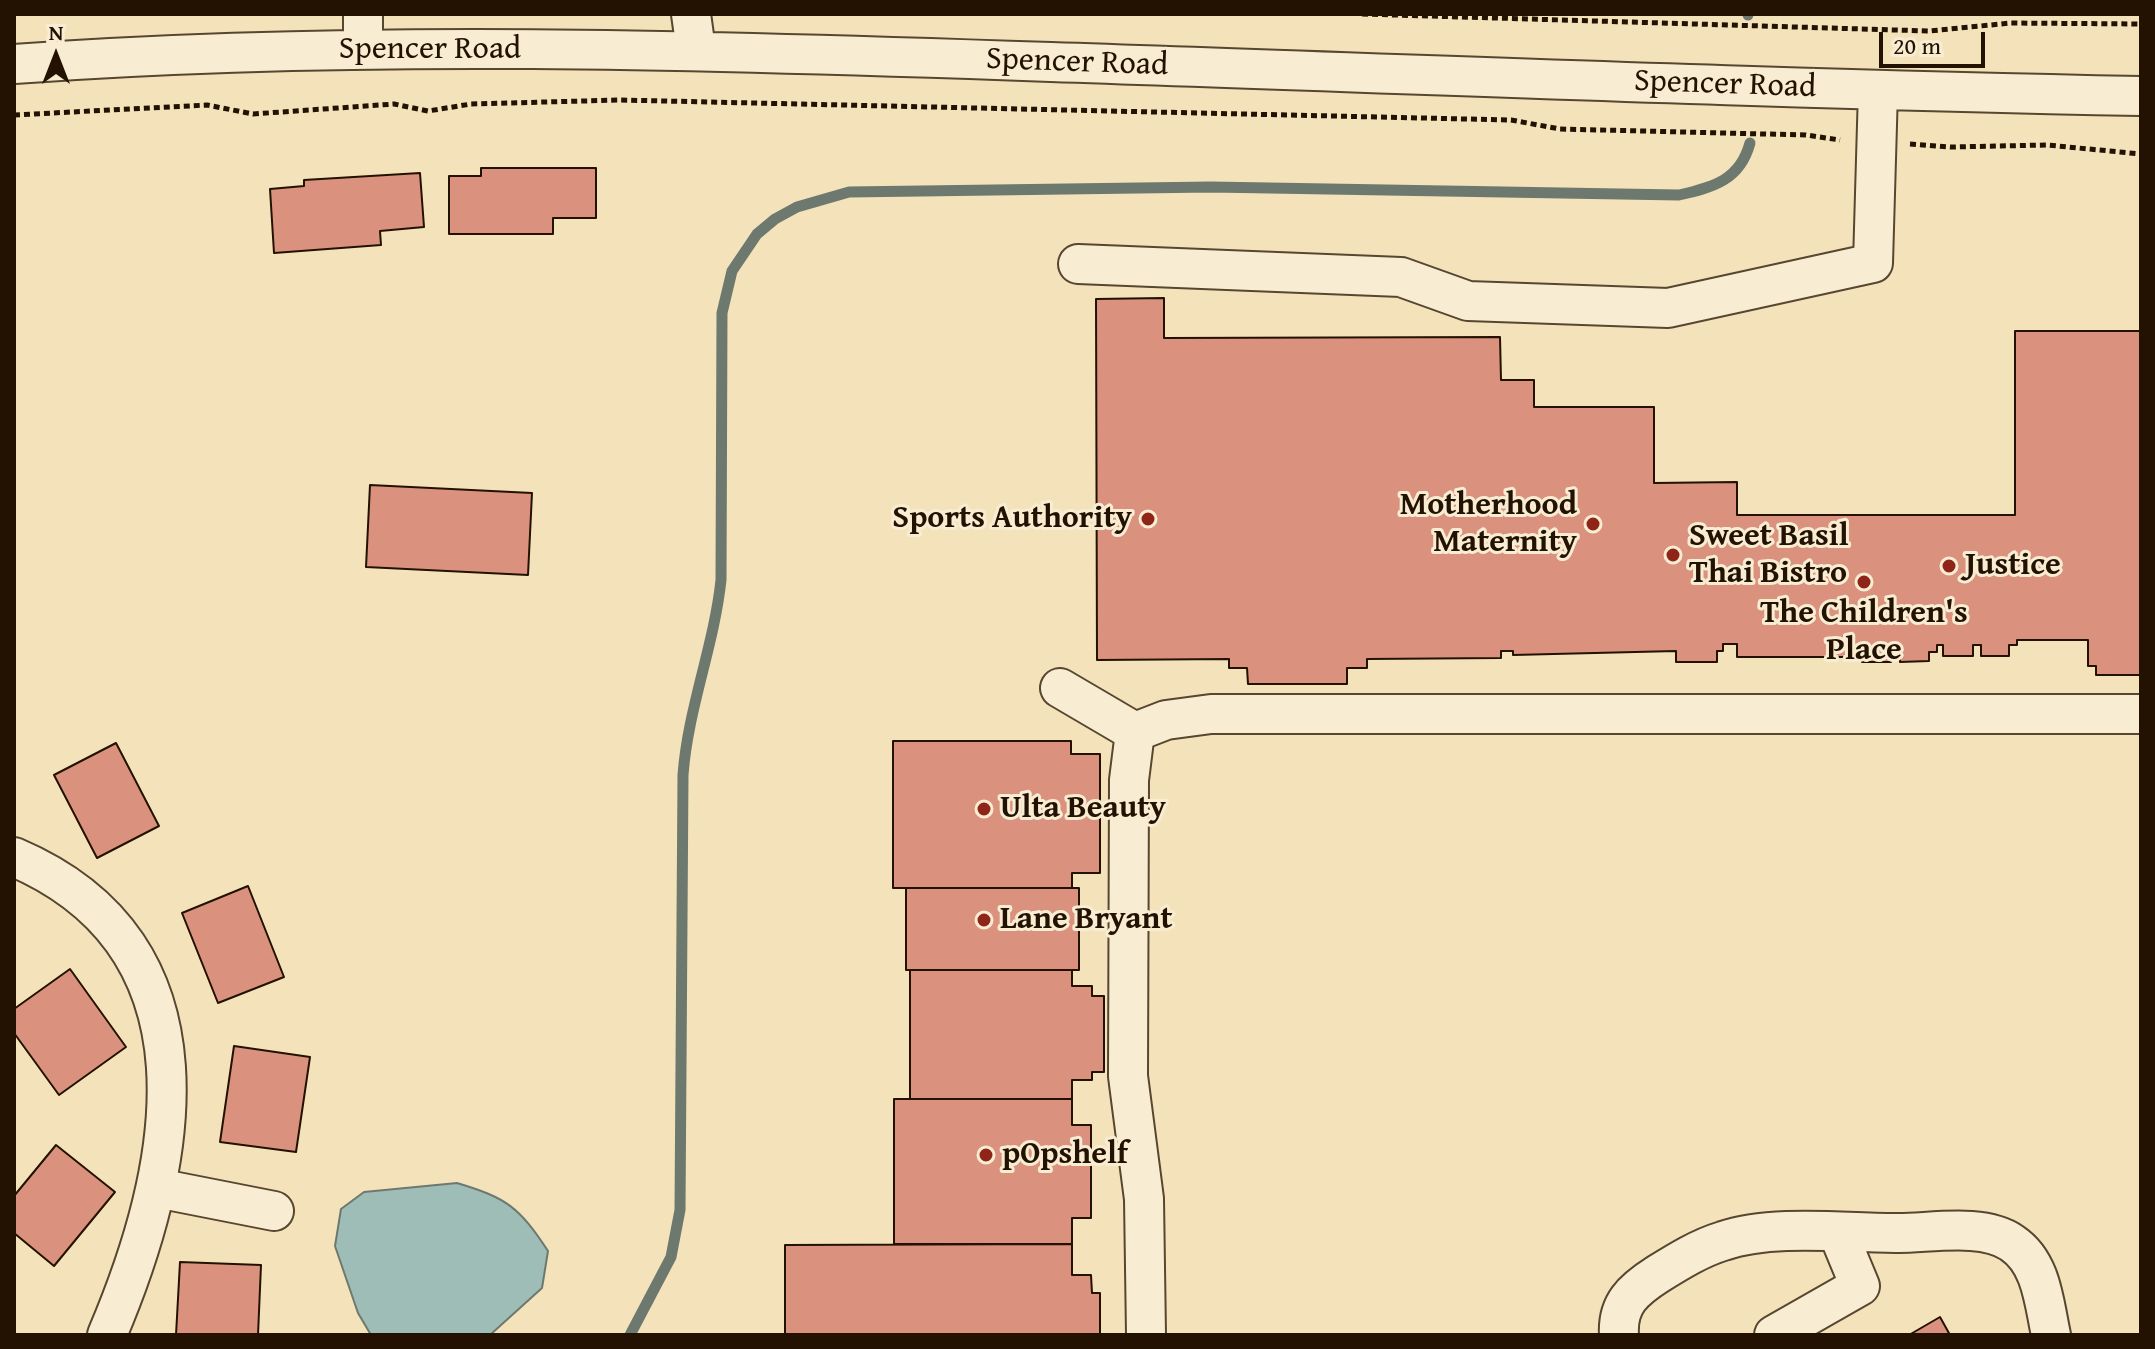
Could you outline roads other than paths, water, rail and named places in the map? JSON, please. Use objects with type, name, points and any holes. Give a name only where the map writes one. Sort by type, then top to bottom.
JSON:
[{"type":"street","name":"Spencer Road","points":[[14,64],[363,32],[693,32],[1878,90],[2141,96]]},
{"type":"street","points":[[1078,264],[1401,277],[1468,301],[1668,308],[1873,263],[1878,90]]},
{"type":"street","points":[[1060,688],[1135,732]]},
{"type":"street","points":[[1135,732],[1166,720],[1211,714],[2141,714]]},
{"type":"street","points":[[1135,732],[1129,780],[1128,1076],[1144,1199],[1146,1335]]},
{"type":"street","points":[[14,857],[57,881],[113,925],[145,977],[158,1008],[167,1080],[157,1188],[147,1230],[107,1335]]},
{"type":"street","points":[[157,1188],[274,1211]]},
{"type":"street","points":[[1619,1335],[1618,1317],[1627,1297],[1691,1254],[1725,1240],[1762,1233],[1968,1232],[2010,1241],[2027,1256],[2037,1273],[2051,1335]]},
{"type":"street","points":[[1774,1335],[1860,1286],[1838,1233]]},
{"type":"water","points":[[457,1183],[500,1200],[529,1224],[548,1251],[542,1288],[490,1335],[371,1335],[358,1313],[335,1246],[341,1209],[364,1192]]},
{"type":"waterway","points":[[630,1335],[671,1257],[680,1210],[683,775],[690,726],[721,580],[722,313],[732,271],[757,234],[797,207],[849,192],[1211,187],[1679,195],[1724,180],[1740,166],[1750,143]]},
{"type":"place","name":"Sports Authority","points":[[1148,519]]},
{"type":"place","name":"Motherhood Maternity","points":[[1593,524]]},
{"type":"place","name":"Sweet Basil Thai Bistro","points":[[1673,555]]},
{"type":"place","name":"Justice","points":[[1949,566]]},
{"type":"place","name":"The Children's Place","points":[[1864,582]]},
{"type":"place","name":"Ulta Beauty","points":[[984,809]]},
{"type":"place","name":"Lane Bryant","points":[[984,920]]},
{"type":"place","name":"pOpshelf","points":[[986,1155]]}]
